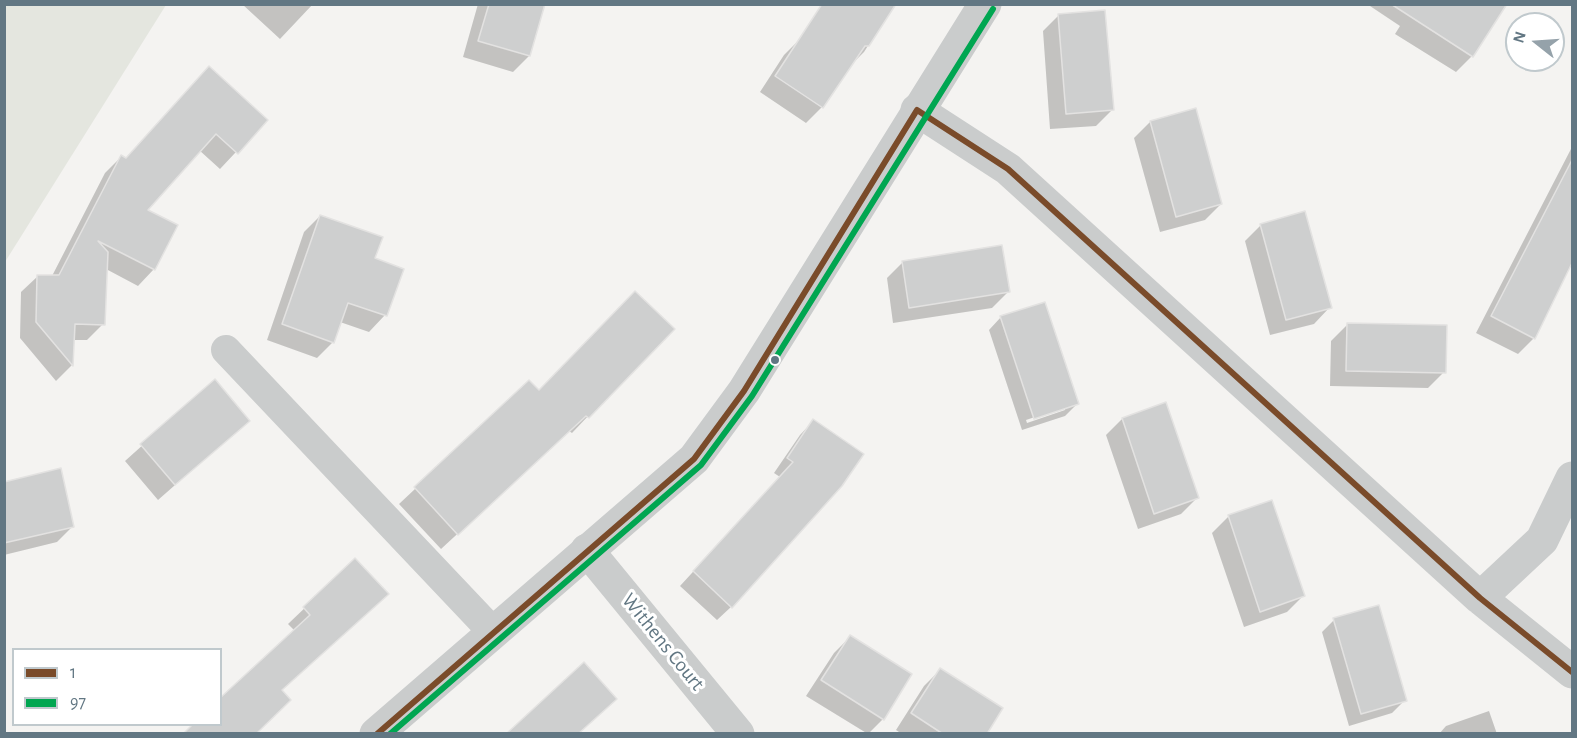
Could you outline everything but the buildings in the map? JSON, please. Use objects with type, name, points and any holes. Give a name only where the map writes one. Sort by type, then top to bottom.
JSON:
[{"type":"street","points":[[376,734],[694,459],[744,391],[985,4]]},
{"type":"street","points":[[917,110],[1008,168],[1480,598],[1572,672]]},
{"type":"street","points":[[1480,598],[1542,540],[1572,478]]},
{"type":"street","name":"Withens Court","points":[[587,550],[738,734]]},
{"type":"lane","points":[[226,350],[493,632]]},
{"type":"shaded area","points":[[4,5],[166,5],[5,262]]},
{"type":"transit line","name":"97","points":[[390,734],[701,465],[752,396],[993,9]]},
{"type":"transit line","name":"1","points":[[377,734],[694,459],[744,391],[917,110],[1008,169],[1480,598],[1572,672]]}]
